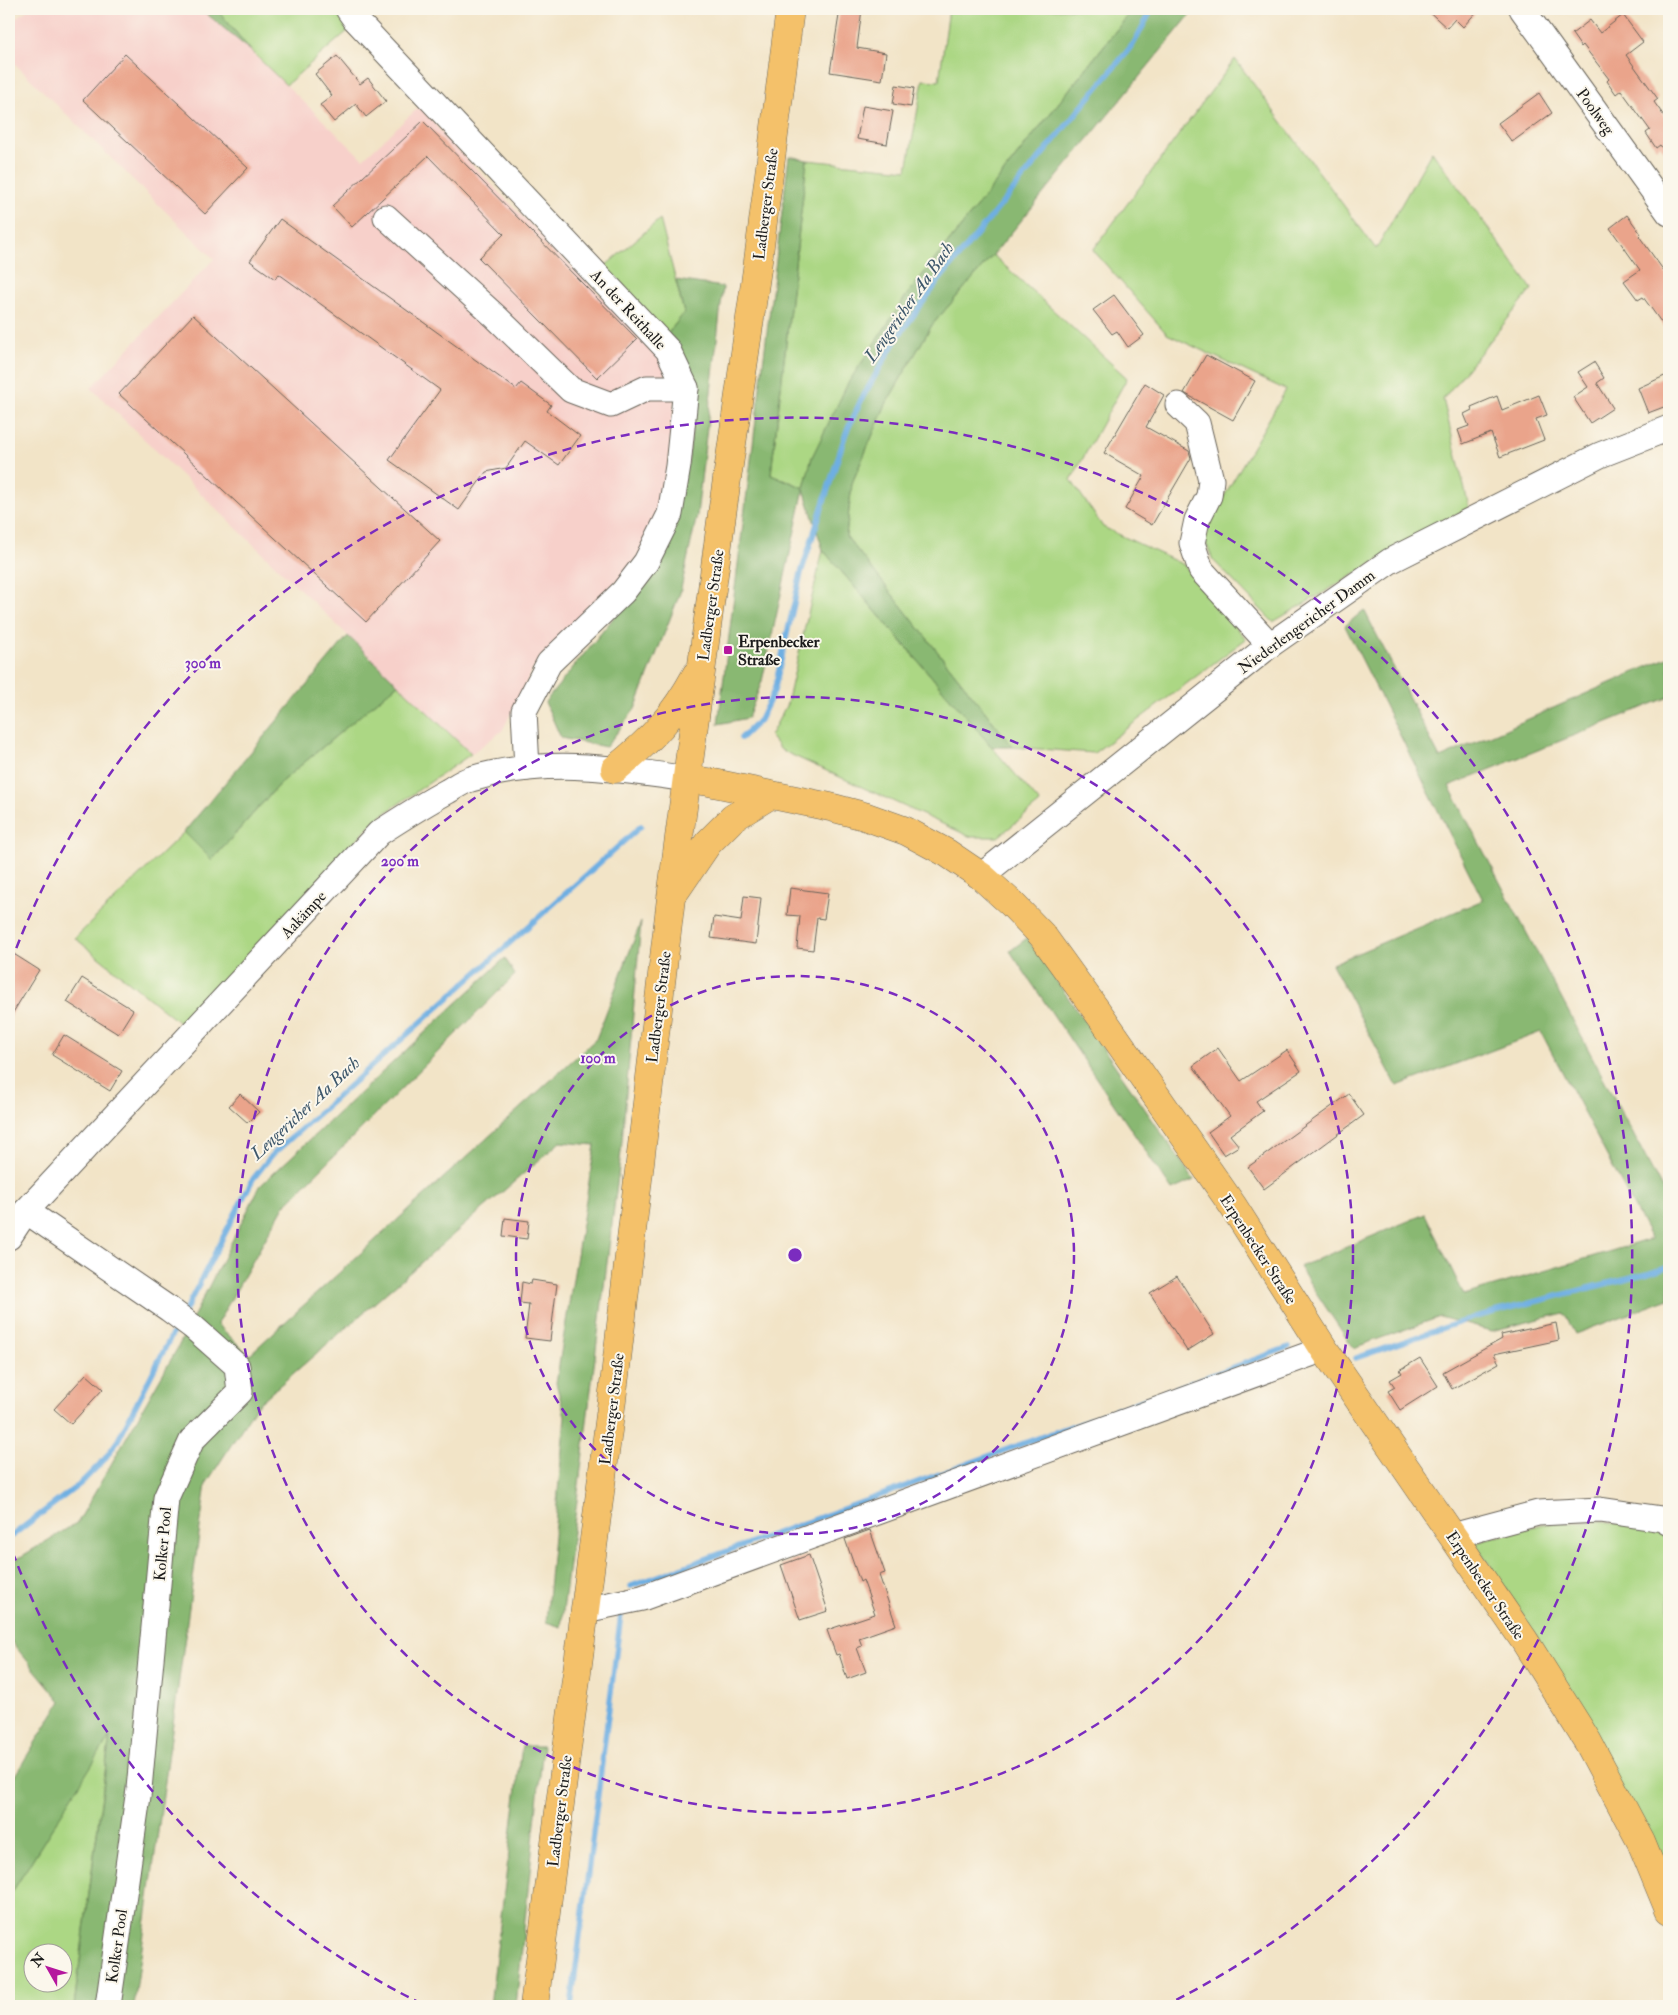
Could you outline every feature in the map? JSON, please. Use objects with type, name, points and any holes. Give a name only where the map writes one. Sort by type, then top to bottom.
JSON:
[{"type":"main road","name":"Ladberger Straße","points":[[534,2006],[615,1376],[671,898],[757,269],[790,9]]},
{"type":"main road","points":[[614,769],[637,752],[660,729],[682,702],[702,662]]},
{"type":"main road","name":"Erpenbecker Straße","points":[[687,779],[864,816],[898,828],[947,853],[981,876],[1042,935],[1233,1206],[1324,1349],[1524,1640],[1588,1742],[1641,1842],[1669,1910]]},
{"type":"main road","points":[[671,898],[691,865],[708,843],[734,818],[770,795]]},
{"type":"street","name":"An der Reithalle","points":[[348,9],[355,19],[668,350],[686,388]]},
{"type":"street","name":"Poolweg","points":[[1522,9],[1669,213]]},
{"type":"street","points":[[386,217],[496,317],[571,390],[611,405],[646,388],[686,388],[678,466],[670,514],[646,562],[623,592],[549,663],[524,711],[527,768]]},
{"type":"street","points":[[1178,405],[1196,423],[1211,480],[1209,496],[1196,520],[1192,543],[1201,570],[1270,645]]},
{"type":"street","name":"Niederlengericher Damm","points":[[981,876],[1270,645],[1390,560],[1600,455],[1669,428]]},
{"type":"street","name":"Aakämpe","points":[[9,1237],[26,1211],[379,833],[421,805],[470,779],[527,768],[559,765],[614,769],[687,779]]},
{"type":"street","name":"Kolker Pool","points":[[26,1211],[169,1309],[238,1366],[240,1392],[192,1440],[166,1498],[139,1790],[108,2006]]},
{"type":"street","points":[[585,1610],[642,1598],[1324,1349]]},
{"type":"street","points":[[1452,1536],[1538,1513],[1600,1510],[1662,1519],[1669,1523]]},
{"type":"shaded area","points":[[29,9],[201,9],[251,51],[363,159],[420,106],[447,139],[658,354],[676,387],[664,511],[643,555],[536,663],[502,731],[471,754],[91,388],[214,259],[9,58],[9,23]]},
{"type":"green space","points":[[201,9],[217,9],[251,51]]},
{"type":"green space","points":[[217,9],[335,9],[350,29],[286,85],[251,51]]},
{"type":"green space","points":[[949,9],[1133,9],[906,296],[812,457],[804,488],[771,474],[807,160],[907,170],[923,80],[939,81]]},
{"type":"green space","points":[[1133,9],[1195,9],[993,255],[932,325],[886,404],[852,483],[846,536],[1013,747],[992,747],[823,550],[804,489],[762,681],[748,718],[718,724],[789,156],[807,160],[771,474],[804,488],[812,457],[848,383],[906,296]]},
{"type":"green space","points":[[1235,59],[1376,249],[1432,151],[1532,289],[1443,399],[1469,507],[1273,622],[1213,560],[1202,534],[1286,390],[1167,334],[1093,250]]},
{"type":"green space","points":[[660,219],[684,313],[666,336],[604,267]]},
{"type":"green space","points":[[993,255],[1127,378],[1071,480],[1103,527],[1184,565],[1246,639],[1094,753],[1013,747],[846,536],[852,483],[886,404],[932,325]]},
{"type":"green space","points":[[676,280],[723,287],[697,515],[680,593],[635,709],[606,747],[561,738],[545,702],[628,600],[688,463],[698,383],[666,336],[684,313]]},
{"type":"green space","points":[[823,550],[1040,803],[998,837],[971,837],[781,750],[770,736],[787,704]]},
{"type":"green space","points":[[1364,610],[1440,758],[1669,657],[1669,697],[1449,786],[1669,1202],[1669,1299],[1575,1334],[1564,1313],[1491,1331],[1440,1317],[1353,1348],[1299,1267],[1425,1214],[1464,1295],[1651,1239],[1541,1032],[1397,1086],[1332,964],[1483,900],[1345,626]]},
{"type":"green space","points":[[348,636],[398,684],[282,781],[212,860],[184,832]]},
{"type":"green space","points":[[398,684],[471,754],[375,820],[182,1025],[75,938],[184,832],[213,859],[282,781]]},
{"type":"green space","points":[[641,922],[621,1152],[561,1627],[546,1622],[565,1416],[556,1383],[595,1145],[560,1142],[257,1405],[206,1484],[134,2006],[74,2006],[110,1736],[9,1897],[9,1785],[61,1701],[9,1639],[9,1564],[78,1522],[177,1349],[260,1186],[505,958],[515,975],[284,1206],[217,1324],[249,1355],[596,1039]]},
{"type":"green space","points":[[1027,938],[1194,1180],[1172,1190],[1010,951]]},
{"type":"green space","points":[[1604,1521],[1662,1532],[1669,1536],[1669,1876],[1535,1633],[1475,1543],[1543,1524]]},
{"type":"green space","points":[[110,1734],[74,2006],[9,2006],[9,1897]]},
{"type":"green space","points":[[522,1746],[543,1746],[516,2006],[490,2006]]},
{"type":"building","points":[[840,9],[862,9],[857,48],[886,53],[882,80],[830,72]]},
{"type":"building","points":[[1426,9],[1479,9],[1463,27],[1455,19],[1447,28]]},
{"type":"building","points":[[1623,15],[1643,42],[1626,55],[1658,99],[1654,102],[1669,123],[1669,157],[1660,145],[1656,148],[1646,133],[1650,130],[1621,90],[1616,94],[1607,81],[1609,79],[1583,45],[1581,47],[1572,34],[1590,20],[1600,33]]},
{"type":"building","points":[[125,54],[248,168],[205,214],[83,100]]},
{"type":"building","points":[[337,56],[360,84],[368,78],[386,101],[366,117],[356,104],[334,122],[320,105],[332,96],[315,74]]},
{"type":"building","points":[[896,85],[914,88],[911,107],[893,104]]},
{"type":"building","points":[[1539,93],[1552,113],[1512,142],[1498,123]]},
{"type":"building","points":[[863,106],[893,111],[887,144],[857,139]]},
{"type":"building","points":[[423,121],[637,339],[597,378],[479,258],[504,234],[428,156],[352,227],[332,206]]},
{"type":"building","points":[[1627,215],[1641,234],[1639,236],[1669,278],[1669,333],[1643,297],[1638,300],[1624,281],[1640,270],[1610,228]]},
{"type":"building","points":[[280,219],[516,389],[521,383],[551,405],[547,411],[580,436],[559,465],[525,441],[506,468],[486,472],[459,510],[389,460],[440,390],[279,274],[275,279],[250,261]]},
{"type":"building","points":[[1114,295],[1144,335],[1128,347],[1117,331],[1112,334],[1093,310]]},
{"type":"building","points":[[193,315],[440,541],[366,622],[119,394]]},
{"type":"building","points":[[1206,355],[1255,381],[1233,420],[1184,393]]},
{"type":"building","points":[[1594,362],[1604,378],[1597,383],[1613,408],[1590,423],[1573,397],[1588,387],[1578,372]]},
{"type":"building","points":[[1669,374],[1669,405],[1648,413],[1638,388]]},
{"type":"building","points":[[1145,383],[1164,395],[1146,427],[1189,451],[1191,458],[1152,525],[1125,509],[1144,476],[1104,453]]},
{"type":"building","points":[[1539,395],[1547,415],[1536,419],[1544,440],[1500,457],[1491,433],[1463,444],[1458,430],[1469,426],[1464,414],[1472,410],[1471,407],[1497,396],[1502,410]]},
{"type":"building","points":[[790,888],[828,893],[824,919],[817,918],[813,950],[797,948],[800,916],[787,915]]},
{"type":"building","points":[[744,896],[761,898],[756,944],[711,938],[714,917],[741,921]]},
{"type":"building","points":[[9,951],[39,970],[9,1019]]},
{"type":"building","points":[[82,978],[133,1010],[118,1034],[67,1002]]},
{"type":"building","points":[[64,1035],[122,1071],[110,1091],[52,1055]]},
{"type":"building","points":[[1218,1048],[1241,1081],[1287,1050],[1301,1071],[1256,1101],[1263,1111],[1230,1135],[1239,1146],[1224,1155],[1208,1132],[1230,1116],[1193,1066]]},
{"type":"building","points":[[240,1094],[259,1112],[248,1123],[229,1106]]},
{"type":"building","points":[[1349,1094],[1364,1115],[1264,1189],[1248,1167]]},
{"type":"building","points":[[505,1218],[529,1221],[527,1239],[503,1236]]},
{"type":"building","points":[[1177,1276],[1214,1334],[1187,1351],[1150,1293]]},
{"type":"building","points":[[532,1280],[557,1284],[550,1341],[525,1338],[529,1304],[520,1303],[522,1282],[531,1284]]},
{"type":"building","points":[[1556,1323],[1559,1340],[1494,1354],[1499,1363],[1452,1389],[1443,1372],[1502,1339],[1501,1335]]},
{"type":"building","points":[[1420,1358],[1438,1386],[1400,1410],[1388,1391],[1395,1387],[1390,1380],[1402,1373],[1400,1370]]},
{"type":"building","points":[[86,1374],[103,1389],[71,1424],[54,1409]]},
{"type":"building","points":[[870,1530],[885,1573],[879,1575],[896,1625],[859,1638],[862,1646],[857,1648],[866,1672],[847,1679],[839,1654],[836,1655],[827,1630],[875,1614],[863,1580],[860,1582],[845,1539]]},
{"type":"building","points":[[809,1555],[828,1611],[800,1620],[781,1565]]},
{"type":"waterway","name":"Lengericher Aa Bach","points":[[741,738],[760,720],[774,691],[801,573],[846,433],[861,400],[897,338],[940,279],[1134,43],[1152,9]]},
{"type":"waterway","name":"Lengericher Aa Bach","points":[[184,1313],[253,1179],[272,1155],[641,826]]},
{"type":"waterway","points":[[1356,1358],[1475,1317],[1669,1266]]},
{"type":"waterway","name":"Lengericher Aa Bach","points":[[9,1538],[80,1484],[104,1460],[118,1440],[178,1323]]},
{"type":"waterway","points":[[631,1586],[1289,1347]]},
{"type":"waterway","points":[[571,2006],[621,1614]]},
{"type":"place","name":"Erpenbecker Straße","points":[[728,650]]}]
